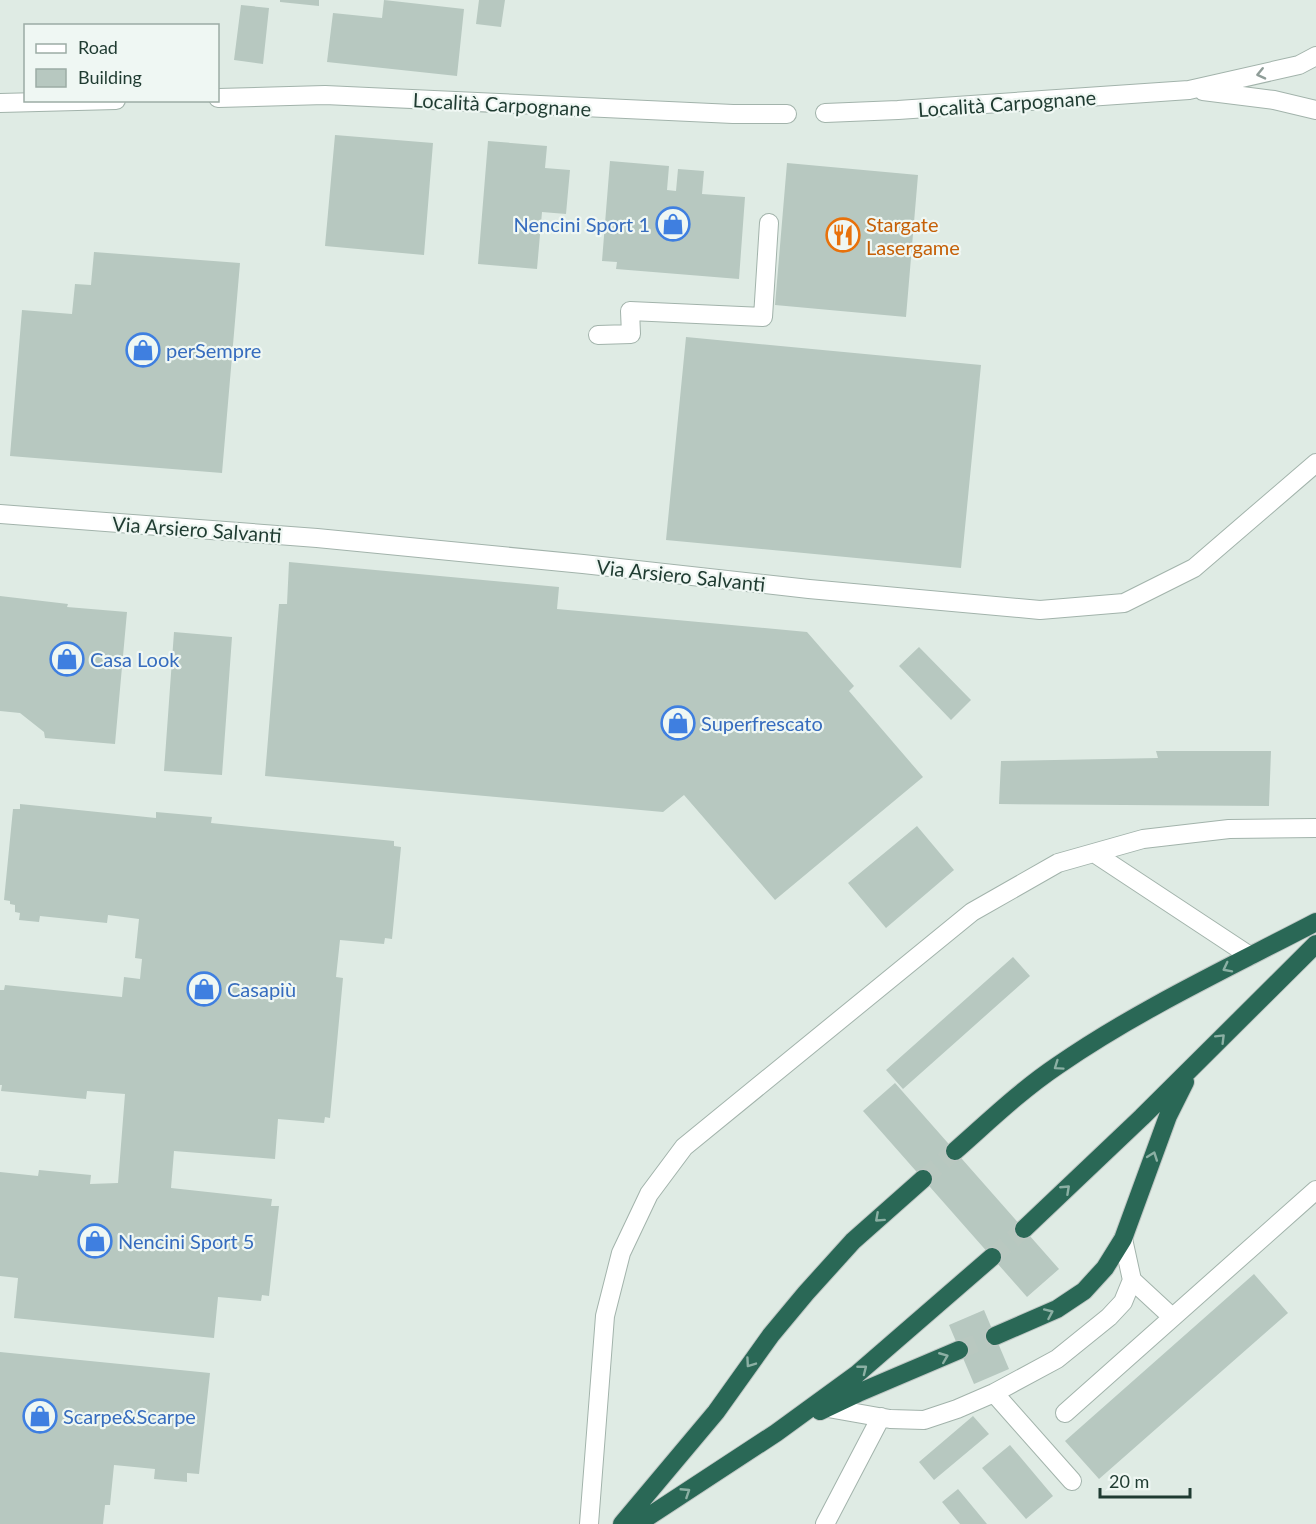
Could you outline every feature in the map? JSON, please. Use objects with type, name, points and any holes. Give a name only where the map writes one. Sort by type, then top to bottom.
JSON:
[{"type":"highway","points":[[955,1151],[1014,1099],[1112,1030],[1316,922]]},
{"type":"highway","points":[[1024,1229],[1142,1117],[1316,944]]},
{"type":"highway","points":[[995,1336],[1057,1309],[1084,1291],[1105,1268],[1123,1239],[1168,1116],[1193,1067]]},
{"type":"highway","points":[[622,1524],[716,1412],[771,1335],[806,1293],[853,1241],[923,1179]]},
{"type":"highway","points":[[637,1524],[776,1433],[865,1368],[992,1257]]},
{"type":"highway","points":[[776,1433],[887,1380],[959,1350]]},
{"type":"street","name":"Località Carpognane","points":[[825,113],[1189,90],[1299,65],[1316,56]]},
{"type":"street","name":"Località Carpognane","points":[[1189,90],[1274,100],[1316,110]]},
{"type":"street","name":"Località Carpognane","points":[[219,98],[325,95],[733,114],[787,114]]},
{"type":"street","points":[[0,103],[39,102]]},
{"type":"street","points":[[598,335],[630,334],[630,311],[763,317],[769,223]]},
{"type":"street","name":"Via Arsiero Salvanti","points":[[0,514],[340,540],[809,589],[1040,610],[1124,603],[1194,568],[1316,464]]},
{"type":"street","points":[[589,1524],[605,1316],[621,1253],[649,1194],[684,1148],[972,912],[1058,863],[1143,839],[1229,829],[1316,828]]},
{"type":"street","points":[[1094,853],[1250,956]]},
{"type":"street","points":[[1065,1413],[1316,1190]]},
{"type":"street","points":[[828,1408],[890,1419],[924,1420],[994,1393],[1057,1359],[1123,1302],[1132,1280],[1123,1239]]},
{"type":"street","points":[[1132,1280],[1172,1317]]},
{"type":"street","points":[[994,1393],[1072,1481]]},
{"type":"street","points":[[825,1524],[880,1417]]},
{"type":"building","points":[[280,0],[319,0],[319,6],[280,2]]},
{"type":"building","points":[[384,0],[464,9],[457,76],[327,62],[333,13],[382,18]]},
{"type":"building","points":[[479,0],[505,0],[501,27],[476,24]]},
{"type":"building","points":[[241,5],[269,8],[263,64],[234,60]]},
{"type":"building","points":[[335,135],[433,143],[424,255],[325,246]]},
{"type":"building","points":[[488,141],[547,146],[545,168],[570,170],[566,214],[542,212],[537,269],[478,264]]},
{"type":"building","points":[[610,161],[669,166],[667,190],[676,191],[678,169],[704,171],[702,194],[745,197],[739,279],[616,269],[617,262],[602,261]]},
{"type":"building","points":[[787,163],[918,175],[906,317],[775,305]]},
{"type":"building","points":[[94,252],[240,263],[222,473],[10,456],[22,310],[72,314],[75,284],[91,285]]},
{"type":"building","points":[[686,337],[981,365],[961,568],[666,540]]},
{"type":"building","points":[[289,562],[559,587],[557,609],[807,632],[854,686],[849,691],[923,777],[775,900],[684,795],[663,812],[265,776],[279,604],[287,604]]},
{"type":"building","points":[[0,596],[68,604],[67,607],[127,612],[115,744],[45,738],[44,732],[20,713],[0,711]]},
{"type":"building","points":[[174,632],[232,637],[222,775],[164,771]]},
{"type":"building","points":[[919,647],[971,700],[951,720],[899,666]]},
{"type":"building","points":[[1156,751],[1271,751],[1269,806],[999,804],[1001,761],[1158,758]]},
{"type":"building","points":[[20,804],[156,818],[156,812],[212,817],[211,823],[394,841],[394,846],[401,847],[392,939],[385,938],[384,944],[340,940],[336,977],[343,978],[330,1118],[325,1117],[324,1123],[278,1119],[275,1159],[174,1151],[171,1188],[272,1199],[271,1206],[279,1206],[269,1296],[262,1295],[261,1301],[218,1297],[214,1338],[14,1318],[18,1278],[0,1276],[0,1172],[38,1176],[39,1170],[91,1175],[90,1184],[118,1183],[125,1094],[87,1091],[86,1099],[1,1091],[0,990],[4,990],[5,985],[122,997],[124,977],[140,979],[142,959],[135,958],[139,919],[108,915],[107,923],[40,916],[39,922],[19,920],[20,913],[15,912],[15,905],[4,900],[13,809],[20,809]]},
{"type":"building","points":[[917,826],[954,870],[886,928],[848,883]]},
{"type":"building","points":[[1013,957],[1030,976],[903,1089],[886,1070]]},
{"type":"building","points":[[895,1083],[1059,1269],[1027,1297],[863,1111]]},
{"type":"building","points":[[1254,1274],[1288,1313],[1099,1479],[1065,1441]]},
{"type":"building","points":[[984,1310],[1009,1369],[974,1384],[949,1325]]},
{"type":"building","points":[[0,1352],[210,1373],[199,1474],[187,1473],[187,1482],[154,1479],[155,1469],[114,1465],[110,1505],[105,1505],[103,1524],[0,1524]]},
{"type":"building","points":[[973,1416],[989,1434],[934,1480],[919,1462]]},
{"type":"building","points":[[1010,1445],[1053,1496],[1026,1519],[982,1468]]},
{"type":"building","points":[[958,1489],[987,1524],[960,1524],[942,1502]]},
{"type":"tunnel","points":[[923,1179],[955,1151]]},
{"type":"tunnel","points":[[992,1257],[1024,1229]]},
{"type":"tunnel","points":[[959,1350],[995,1336]]},
{"type":"place","name":"Nencini Sport 1","points":[[673,224]]},
{"type":"place","name":"Stargate Lasergame","points":[[843,235]]},
{"type":"place","name":"perSempre","points":[[143,350]]},
{"type":"place","name":"Casa Look","points":[[67,659]]},
{"type":"place","name":"Superfrescato","points":[[678,723]]},
{"type":"place","name":"Casapiù","points":[[204,989]]},
{"type":"place","name":"Nencini Sport 5","points":[[95,1241]]},
{"type":"place","name":"Scarpe&Scarpe","points":[[40,1416]]}]
